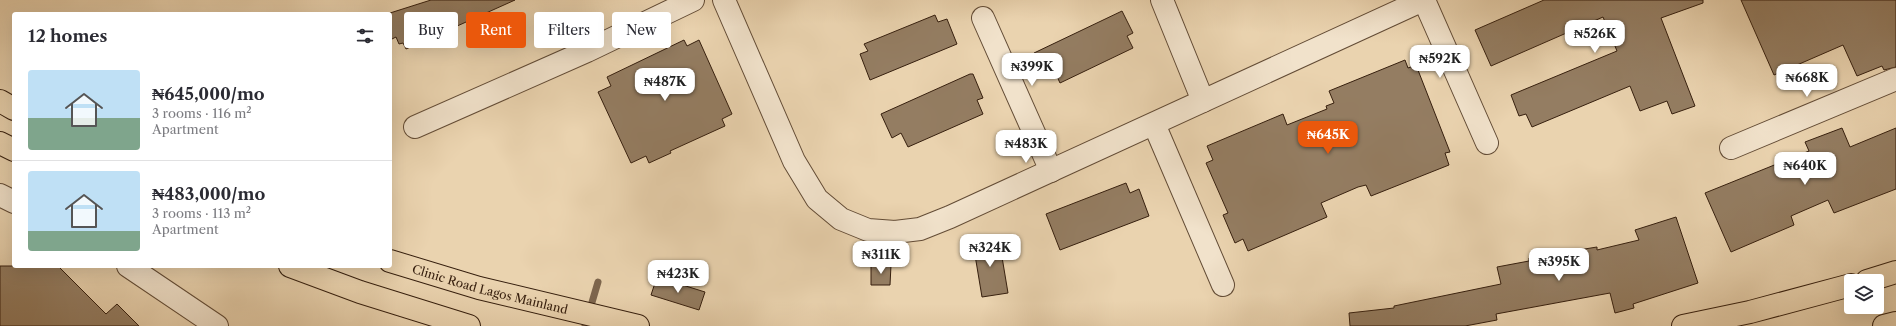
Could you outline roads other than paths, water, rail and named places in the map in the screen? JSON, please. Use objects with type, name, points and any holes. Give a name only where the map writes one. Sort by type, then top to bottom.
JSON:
[{"type":"main road","points":[[0,101],[12,108]]},
{"type":"main road","points":[[0,143],[12,149]]},
{"type":"main road","name":"Clinic Road Lagos Mainland","points":[[392,262],[479,288],[638,326]]},
{"type":"main road","points":[[295,268],[360,292],[469,326]]},
{"type":"main road","points":[[1884,276],[1896,272]]},
{"type":"main road","points":[[1683,326],[1750,312],[1844,288]]},
{"type":"main road","points":[[1884,326],[1896,323]]},
{"type":"street","points":[[415,127],[587,51],[693,0]]},
{"type":"street","points":[[724,0],[794,160],[817,199],[841,219],[868,230],[895,232],[920,229],[950,217],[1424,0],[1487,143]]},
{"type":"street","points":[[1162,0],[1203,101]]},
{"type":"street","points":[[982,18],[1051,171]]},
{"type":"street","points":[[1731,148],[1896,79]]},
{"type":"street","points":[[1154,124],[1222,285]]},
{"type":"street","points":[[0,195],[12,201]]},
{"type":"street","points":[[131,268],[217,326]]},
{"type":"waterway","points":[[585,326],[598,282]]}]
